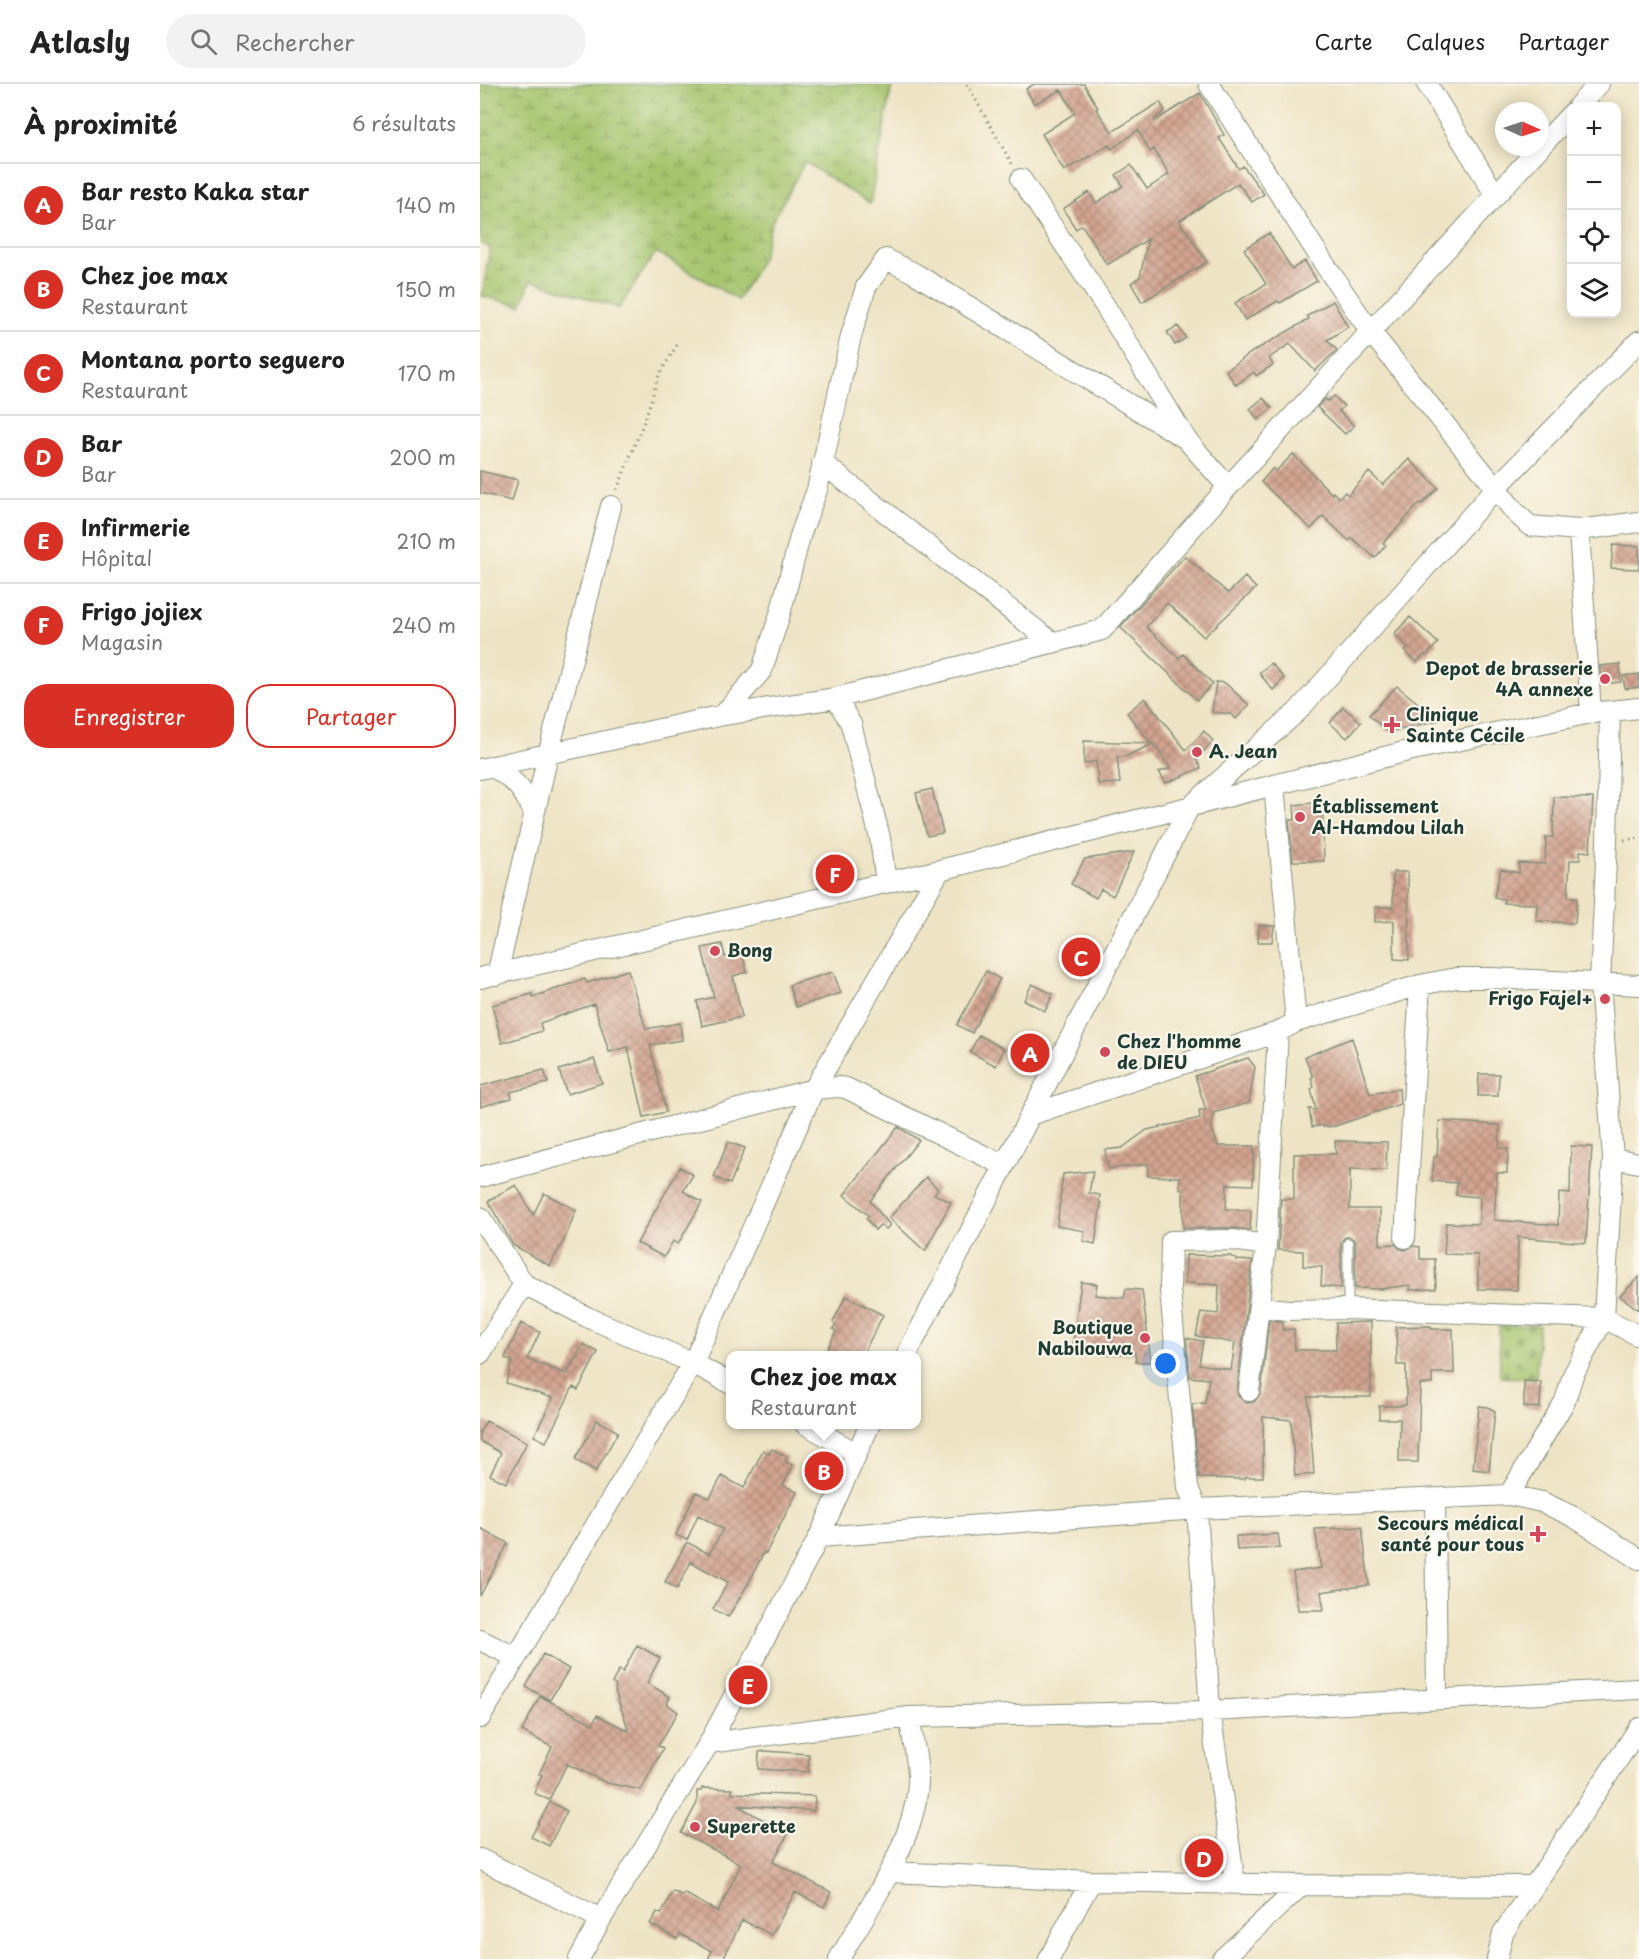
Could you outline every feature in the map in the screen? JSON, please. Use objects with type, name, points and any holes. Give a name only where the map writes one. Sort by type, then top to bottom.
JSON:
[{"type":"street","points":[[1209,84],[1370,331],[1494,489],[1530,526],[1579,530],[1639,522]]},
{"type":"street","points":[[1427,84],[1495,194]]},
{"type":"street","points":[[1582,102],[1599,84]]},
{"type":"street","points":[[1549,138],[1567,119]]},
{"type":"street","points":[[486,768],[723,715],[836,698],[1102,630],[1227,487],[1531,156]]},
{"type":"street","points":[[1021,179],[1105,306],[1186,439],[1227,487]]},
{"type":"street","points":[[723,715],[762,670],[778,622],[801,533],[817,490],[851,336],[866,287],[886,259],[914,273],[1186,439]]},
{"type":"street","points":[[909,1351],[1189,808],[1297,712],[1494,489],[1639,341]]},
{"type":"street","points":[[822,463],[1053,643]]},
{"type":"street","points":[[611,506],[534,813],[488,977],[940,870],[1408,751],[1600,712],[1639,708]]},
{"type":"street","points":[[1509,1495],[1565,1401],[1573,1375],[1604,1318],[1613,1158],[1600,982],[1607,842],[1600,712],[1579,530]]},
{"type":"street","points":[[836,698],[851,724],[880,838],[885,883]]},
{"type":"street","points":[[486,768],[517,784],[525,794],[534,813]]},
{"type":"street","points":[[1249,1392],[1260,1307],[1287,1027],[1274,785]]},
{"type":"street","points":[[480,1718],[693,1363],[814,1089],[940,870]]},
{"type":"street","points":[[1030,1115],[1287,1027],[1420,985],[1456,978],[1639,985]]},
{"type":"street","points":[[1406,1238],[1420,985]]},
{"type":"street","points":[[480,1177],[814,1089],[838,1087],[846,1088],[1003,1166]]},
{"type":"street","points":[[1613,1158],[1639,1163]]},
{"type":"street","points":[[480,1217],[524,1284],[587,1317],[693,1363],[726,1381]]},
{"type":"street","points":[[1235,1884],[1210,1711],[1197,1509],[1188,1488],[1170,1290],[1171,1241],[1232,1240],[1266,1245]]},
{"type":"street","points":[[480,1354],[524,1284]]},
{"type":"street","points":[[1260,1307],[1288,1310],[1348,1308],[1604,1318],[1639,1336]]},
{"type":"street","points":[[812,1429],[856,1453]]},
{"type":"street","points":[[579,1959],[709,1743],[819,1537],[868,1429]]},
{"type":"street","points":[[819,1537],[1197,1509],[1509,1495],[1542,1502],[1574,1517],[1639,1559]]},
{"type":"street","points":[[1435,1499],[1437,1700]]},
{"type":"street","points":[[480,1640],[515,1657]]},
{"type":"street","points":[[709,1743],[909,1718],[1210,1711],[1639,1689]]},
{"type":"street","points":[[839,1959],[890,1872],[911,1821],[918,1782],[909,1718]]},
{"type":"street","points":[[1497,1959],[1503,1933],[1639,1728]]},
{"type":"street","points":[[480,1858],[601,1919]]},
{"type":"street","points":[[890,1872],[1091,1881],[1534,1886]]},
{"type":"street","points":[[1049,1959],[1091,1881]]},
{"type":"street","points":[[1227,1958],[1302,1885]]},
{"type":"lane","points":[[1348,1243],[1348,1308]]},
{"type":"path","points":[[967,84],[1021,179]]},
{"type":"path","points":[[611,506],[659,375],[677,345]]},
{"type":"green space","points":[[480,84],[892,84],[870,204],[805,162],[772,222],[762,259],[738,300],[656,252],[619,308],[531,280],[521,306],[482,296],[490,247],[480,243]]},
{"type":"green space","points":[[1539,1325],[1536,1379],[1500,1377],[1499,1326]]},
{"type":"building","points":[[1034,84],[1084,84],[1098,108],[1096,109],[1112,132],[1160,102],[1165,111],[1154,119],[1155,121],[1200,93],[1224,135],[1219,138],[1239,169],[1243,166],[1264,194],[1252,202],[1238,183],[1179,221],[1207,262],[1142,302],[1131,283],[1140,277],[1148,239],[1107,265],[1082,225],[1076,229],[1063,209],[1089,192],[1096,203],[1123,186],[1116,175],[1131,165],[1147,189],[1169,174],[1154,149],[1150,152],[1138,130],[1112,149],[1109,145],[1064,171],[1042,134],[1075,113],[1061,90],[1034,104],[1026,89]]},
{"type":"building","points":[[1269,233],[1292,269],[1305,261],[1317,281],[1245,320],[1235,303],[1266,284],[1244,249]]},
{"type":"building","points":[[1333,301],[1348,327],[1327,340],[1337,350],[1315,371],[1290,344],[1269,358],[1273,365],[1256,376],[1254,372],[1236,385],[1226,371],[1252,352],[1309,319],[1307,316]]},
{"type":"building","points":[[1178,326],[1186,338],[1175,345],[1167,332]]},
{"type":"building","points":[[1334,396],[1344,406],[1339,411],[1354,426],[1345,434],[1317,407],[1325,399],[1328,401]]},
{"type":"building","points":[[1263,398],[1272,408],[1258,420],[1250,409]]},
{"type":"building","points":[[1293,454],[1332,494],[1333,492],[1339,498],[1345,492],[1348,495],[1369,472],[1383,485],[1409,459],[1438,488],[1422,504],[1420,503],[1383,543],[1386,545],[1375,558],[1352,538],[1349,541],[1323,516],[1311,529],[1261,482],[1273,468],[1276,471]]},
{"type":"building","points":[[480,471],[518,480],[512,501],[480,493]]},
{"type":"building","points":[[1613,545],[1639,546],[1639,569],[1611,568]]},
{"type":"building","points":[[1185,556],[1228,593],[1245,577],[1256,588],[1204,637],[1167,603],[1146,627],[1179,658],[1183,654],[1213,684],[1197,700],[1120,627]]},
{"type":"building","points":[[1410,617],[1438,643],[1417,662],[1405,651],[1408,648],[1394,634]]},
{"type":"building","points":[[1271,663],[1284,678],[1273,690],[1259,673]]},
{"type":"building","points":[[1620,664],[1621,682],[1601,684],[1600,666]]},
{"type":"building","points":[[1639,674],[1639,687],[1625,689],[1623,676]]},
{"type":"building","points":[[1216,682],[1225,683],[1249,705],[1236,719],[1231,714],[1212,712]]},
{"type":"building","points":[[1397,686],[1439,720],[1388,732],[1369,715]]},
{"type":"building","points":[[1145,698],[1186,750],[1204,731],[1213,741],[1196,759],[1201,768],[1166,783],[1159,772],[1171,768],[1153,744],[1124,757],[1117,757],[1120,783],[1098,784],[1096,761],[1084,764],[1084,741],[1151,743],[1127,713]]},
{"type":"building","points":[[1343,707],[1361,722],[1347,738],[1330,723]]},
{"type":"building","points":[[932,789],[943,833],[927,836],[916,793]]},
{"type":"building","points":[[1554,797],[1593,798],[1590,852],[1580,851],[1580,860],[1570,860],[1568,897],[1577,897],[1575,923],[1536,921],[1537,904],[1504,903],[1504,899],[1494,897],[1501,869],[1519,873],[1519,863],[1545,864],[1546,837],[1553,837]]},
{"type":"building","points":[[1322,802],[1324,861],[1293,861],[1289,820],[1295,820],[1294,805]]},
{"type":"building","points":[[1134,852],[1113,896],[1101,889],[1096,898],[1071,884],[1085,859]]},
{"type":"building","points":[[1393,872],[1408,872],[1409,960],[1394,959],[1394,921],[1375,922],[1375,907],[1393,907]]},
{"type":"building","points":[[1259,925],[1274,926],[1272,942],[1258,942]]},
{"type":"building","points":[[722,944],[725,957],[742,953],[747,972],[733,976],[742,1017],[702,1026],[697,1001],[714,997],[702,948]]},
{"type":"building","points":[[628,970],[646,1029],[680,1023],[682,1040],[650,1045],[666,1112],[644,1117],[628,1047],[609,1052],[594,1004],[540,1023],[542,1031],[502,1043],[492,1005],[532,994],[533,997],[585,979],[587,983]]},
{"type":"building","points":[[986,971],[1000,979],[972,1033],[957,1025]]},
{"type":"building","points":[[833,972],[841,993],[796,1007],[789,985]]},
{"type":"building","points":[[1032,984],[1053,994],[1045,1011],[1024,1000]]},
{"type":"building","points":[[979,1035],[1004,1049],[996,1066],[970,1052]]},
{"type":"building","points":[[1352,1038],[1370,1094],[1399,1089],[1400,1104],[1335,1126],[1312,1127],[1309,1109],[1316,1110],[1311,1089],[1314,1087],[1311,1078],[1313,1077],[1305,1057]]},
{"type":"building","points":[[1248,1058],[1255,1067],[1249,1103],[1213,1113],[1212,1129],[1218,1146],[1254,1146],[1253,1185],[1227,1184],[1226,1209],[1251,1211],[1250,1230],[1183,1228],[1183,1189],[1180,1189],[1180,1177],[1148,1176],[1148,1164],[1108,1169],[1105,1150],[1122,1148],[1147,1130],[1200,1118],[1199,1110],[1206,1110],[1195,1076]]},
{"type":"building","points":[[594,1059],[602,1083],[567,1094],[559,1070]]},
{"type":"building","points":[[544,1070],[548,1083],[510,1092],[512,1098],[480,1107],[480,1086]]},
{"type":"building","points":[[1479,1074],[1499,1074],[1498,1096],[1478,1096]]},
{"type":"building","points":[[1439,1121],[1500,1125],[1499,1148],[1508,1149],[1507,1173],[1497,1173],[1494,1220],[1558,1225],[1559,1193],[1570,1194],[1571,1146],[1592,1147],[1586,1243],[1518,1237],[1517,1290],[1478,1289],[1478,1255],[1444,1254],[1446,1223],[1479,1224],[1480,1197],[1456,1195],[1457,1183],[1432,1181],[1434,1157],[1437,1157]]},
{"type":"building","points":[[898,1127],[919,1140],[870,1201],[890,1225],[886,1229],[880,1225],[875,1230],[866,1218],[869,1216],[844,1195]]},
{"type":"building","points":[[1335,1141],[1387,1142],[1386,1170],[1350,1169],[1350,1209],[1380,1209],[1380,1245],[1395,1244],[1405,1250],[1413,1246],[1420,1247],[1420,1259],[1435,1259],[1436,1289],[1410,1290],[1410,1285],[1380,1289],[1355,1288],[1355,1243],[1349,1236],[1341,1242],[1341,1288],[1321,1286],[1322,1267],[1303,1266],[1303,1251],[1278,1250],[1281,1199],[1294,1199],[1294,1154],[1336,1154]]},
{"type":"building","points":[[728,1142],[745,1148],[730,1184],[714,1177]]},
{"type":"building","points":[[680,1167],[693,1175],[683,1191],[702,1202],[678,1244],[673,1241],[664,1257],[637,1243]]},
{"type":"building","points":[[1093,1171],[1089,1193],[1100,1195],[1099,1202],[1101,1203],[1095,1244],[1083,1241],[1085,1231],[1057,1226],[1063,1174]]},
{"type":"building","points":[[926,1177],[938,1189],[934,1194],[951,1202],[925,1251],[889,1218]]},
{"type":"building","points":[[516,1185],[533,1215],[544,1193],[576,1210],[566,1236],[550,1266],[513,1245],[488,1201]]},
{"type":"building","points":[[1186,1255],[1231,1256],[1236,1260],[1252,1261],[1237,1390],[1238,1396],[1247,1403],[1254,1402],[1261,1393],[1269,1320],[1283,1321],[1282,1330],[1294,1329],[1295,1350],[1336,1350],[1336,1323],[1371,1322],[1371,1397],[1308,1397],[1314,1474],[1295,1476],[1291,1420],[1263,1417],[1263,1477],[1199,1478],[1192,1404],[1205,1403],[1209,1379],[1190,1377],[1186,1338],[1203,1341],[1199,1364],[1231,1370],[1235,1343],[1196,1336],[1201,1312],[1218,1314],[1219,1285],[1185,1283]]},
{"type":"building","points":[[1639,1277],[1639,1310],[1620,1296]]},
{"type":"building","points":[[1081,1282],[1097,1284],[1095,1295],[1124,1298],[1126,1289],[1142,1290],[1151,1362],[1136,1362],[1135,1353],[1102,1355],[1102,1346],[1073,1343]]},
{"type":"building","points":[[846,1296],[883,1315],[865,1351],[826,1351],[836,1331],[833,1329],[836,1324],[833,1322]]},
{"type":"building","points":[[521,1323],[540,1332],[527,1359],[567,1374],[583,1344],[598,1352],[578,1390],[573,1387],[546,1442],[534,1436],[553,1398],[506,1383],[512,1361],[505,1358]]},
{"type":"building","points":[[1431,1326],[1431,1329],[1453,1329],[1454,1373],[1432,1373],[1432,1384],[1420,1384],[1418,1462],[1399,1462],[1400,1419],[1379,1419],[1379,1406],[1406,1405],[1406,1365],[1397,1365],[1396,1327]]},
{"type":"building","points":[[1524,1381],[1541,1382],[1540,1408],[1524,1407]]},
{"type":"building","points":[[1479,1406],[1495,1411],[1489,1471],[1473,1469]]},
{"type":"building","points":[[597,1420],[618,1432],[596,1471],[575,1460]]},
{"type":"building","points":[[486,1421],[527,1442],[506,1483],[490,1475],[501,1453],[480,1441],[480,1431]]},
{"type":"building","points":[[772,1449],[787,1457],[785,1461],[793,1466],[783,1485],[797,1492],[766,1553],[764,1552],[728,1617],[713,1609],[728,1582],[691,1562],[677,1589],[665,1582],[687,1542],[709,1554],[723,1529],[698,1515],[687,1540],[676,1535],[696,1492],[710,1498],[722,1476],[744,1488],[763,1450],[769,1454]]},
{"type":"building","points":[[1362,1527],[1369,1585],[1321,1592],[1324,1610],[1298,1610],[1293,1572],[1321,1568],[1315,1529]]},
{"type":"building","points":[[480,1528],[508,1543],[480,1596]]},
{"type":"building","points":[[1278,1534],[1280,1548],[1237,1550],[1236,1536]]},
{"type":"building","points":[[637,1645],[660,1658],[647,1683],[670,1697],[667,1704],[678,1712],[658,1746],[663,1748],[641,1790],[607,1783],[567,1764],[549,1800],[534,1793],[542,1775],[539,1774],[552,1747],[522,1731],[540,1696],[593,1724],[597,1715],[629,1731],[615,1691],[616,1686],[612,1683],[619,1670],[623,1672]]},
{"type":"building","points":[[543,1654],[569,1669],[550,1700],[526,1687]]},
{"type":"building","points":[[759,1752],[809,1754],[808,1772],[758,1769]]},
{"type":"building","points":[[702,1788],[732,1789],[732,1793],[815,1796],[814,1811],[737,1805],[788,1834],[773,1862],[831,1892],[824,1907],[795,1892],[772,1935],[742,1920],[723,1959],[708,1959],[712,1951],[680,1934],[677,1939],[650,1924],[657,1912],[661,1914],[673,1891],[683,1896],[684,1893],[718,1912],[741,1864],[681,1833],[697,1803],[697,1791],[701,1791]]},
{"type":"building","points":[[550,1802],[567,1811],[549,1846],[531,1837]]},
{"type":"place","name":"Depot de brasserie 4A annexe","points":[[1605,679]]},
{"type":"place","name":"Clinique Sainte Cécile","points":[[1392,725]]},
{"type":"place","name":"A. Jean","points":[[1197,752]]},
{"type":"place","name":"Établissement Al-Hamdou Lilah","points":[[1300,817]]},
{"type":"place","name":"Frigo jojiex","points":[[835,874]]},
{"type":"place","name":"Bong","points":[[715,951]]},
{"type":"place","name":"Montana porto seguero","points":[[1081,957]]},
{"type":"place","name":"Frigo Fajel+","points":[[1605,999]]},
{"type":"place","name":"Chez l'homme de DIEU","points":[[1105,1052]]},
{"type":"place","name":"Bar resto Kaka star","points":[[1030,1053]]},
{"type":"place","name":"Boutique Nabilouwa","points":[[1145,1338]]},
{"type":"place","name":"Chez joe max","points":[[824,1471]]},
{"type":"place","name":"Secours médical santé pour tous","points":[[1538,1534]]},
{"type":"place","name":"Infirmerie","points":[[748,1685]]},
{"type":"place","name":"Superette","points":[[695,1827]]},
{"type":"place","name":"Bar","points":[[1204,1858]]}]
